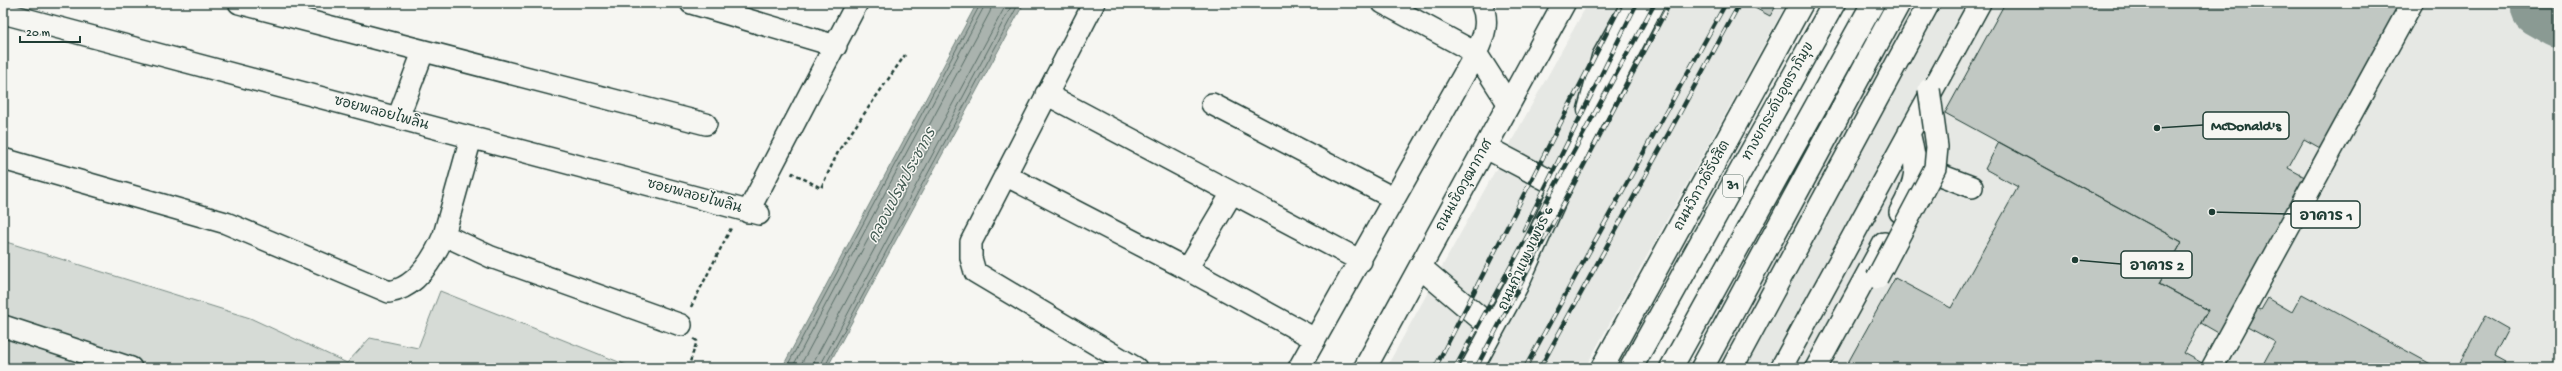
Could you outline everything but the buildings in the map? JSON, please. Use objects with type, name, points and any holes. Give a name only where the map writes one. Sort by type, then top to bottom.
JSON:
[{"type":"main road","name":"ถนนเชิดวุฒากาศ","points":[[1365,368],[1487,148],[1508,103],[1564,3]]},
{"type":"main road","name":"ถนนกำแพงเพชร 6","points":[[1578,148],[1603,57],[1633,3]]},
{"type":"main road","name":"ถนนกำแพงเพชร 6","points":[[1472,368],[1517,285],[1578,148],[1653,3]]},
{"type":"main road","name":"ถนนวิภาวดีรังสิต","points":[[1602,368],[1802,3]]},
{"type":"main road","name":"ทางยกระดับอุตราภิมุข","points":[[1631,368],[1834,3]]},
{"type":"main road","name":"31","points":[[1671,368],[1873,3]]},
{"type":"main road","points":[[1702,368],[1899,3]]},
{"type":"main road","points":[[1487,148],[1561,187]]},
{"type":"main road","points":[[1420,267],[1493,329]]},
{"type":"street","points":[[239,3],[423,52],[706,124]]},
{"type":"street","points":[[692,3],[836,46],[857,3]]},
{"type":"street","points":[[1094,3],[971,242],[971,258],[974,272],[1136,368]]},
{"type":"street","points":[[1383,3],[1476,53],[1508,103]]},
{"type":"street","points":[[1299,368],[1361,261],[1394,198],[1476,53],[1485,33],[1485,11],[1481,3]]},
{"type":"street","points":[[1732,368],[1929,3]]},
{"type":"street","points":[[1780,368],[1912,142],[1932,88],[1975,3]]},
{"type":"street","points":[[1776,368],[1980,3]]},
{"type":"street","points":[[2212,368],[2412,3]]},
{"type":"street","name":"ซอยพลอยไพลิน","points":[[3,13],[754,213],[836,46]]},
{"type":"street","points":[[398,118],[423,52]]},
{"type":"street","points":[[1816,368],[1870,280],[1935,168],[1938,147],[1932,88]]},
{"type":"street","points":[[1046,94],[1361,261]]},
{"type":"street","points":[[1212,104],[1394,198]]},
{"type":"street","points":[[3,159],[226,223],[388,292],[402,290],[416,279],[437,252],[444,235],[471,138]]},
{"type":"street","points":[[1823,368],[1870,280],[1913,189],[1915,172],[1912,142]]},
{"type":"street","points":[[1912,142],[1924,169],[1969,193],[1924,182],[1913,189]]},
{"type":"street","points":[[1005,175],[1187,269],[1315,339]]},
{"type":"street","points":[[1187,269],[1232,193]]},
{"type":"street","points":[[444,235],[491,257],[681,325]]},
{"type":"street","points":[[3,326],[131,368]]},
{"type":"shaded area","points":[[1588,3],[1787,3],[1585,368],[1386,368]]},
{"type":"shaded area","points":[[1913,3],[2559,3],[2559,368],[1712,368]]},
{"type":"shaded area","points":[[3,241],[250,318],[347,363],[370,338],[418,348],[440,291],[634,368],[3,368]]},
{"type":"water","name":"คลองเปรมประชากร","points":[[977,3],[1024,3],[827,368],[782,368]]},
{"type":"taxiway","points":[[2538,9],[2559,21]]},
{"type":"railway","points":[[1435,368],[1622,3]]},
{"type":"railway","points":[[1524,230],[1637,3]]},
{"type":"railway","points":[[1455,368],[1655,3]]},
{"type":"railway","points":[[1476,368],[1670,3]]},
{"type":"railway","points":[[1525,368],[1726,3]]},
{"type":"railway","points":[[1540,368],[1740,3]]},
{"type":"place","name":"McDonald's","points":[[2157,128]]},
{"type":"place","name":"อาคาร 1","points":[[2212,212]]},
{"type":"place","name":"อาคาร 2","points":[[2075,260]]}]
